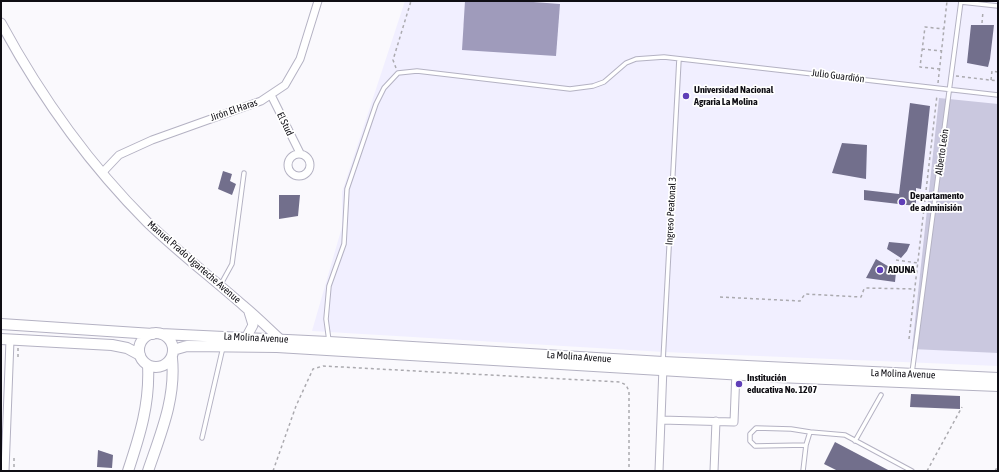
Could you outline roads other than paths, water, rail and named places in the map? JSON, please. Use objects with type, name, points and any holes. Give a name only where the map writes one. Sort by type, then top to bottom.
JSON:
[{"type":"main road","name":"La Molina Avenue","points":[[1,324],[246,338],[279,343],[998,386]]},
{"type":"main road","points":[[140,354],[142,340],[157,334],[171,341],[173,354],[173,379],[170,402],[148,471]]},
{"type":"main road","points":[[5,339],[112,345],[127,348],[140,354],[148,364],[159,367],[168,362],[173,354]]},
{"type":"main road","name":"La Molina Avenue","points":[[173,354],[187,346],[329,342],[663,366]]},
{"type":"main road","points":[[128,471],[145,413],[148,393],[148,364]]},
{"type":"main road","name":"La Molina Avenue","points":[[736,370],[912,374],[998,378]]},
{"type":"street","name":"Jirón El Haras","points":[[102,173],[119,155],[186,127],[261,101],[286,85],[300,59],[318,1]]},
{"type":"street","name":"Manuel Prado Ugarteche Avenue","points":[[1,22],[42,94],[102,173],[156,230],[246,307],[279,343]]},
{"type":"street","name":"El Stud","points":[[271,95],[300,153]]},
{"type":"street","points":[[246,307],[252,315],[253,325],[246,338]]},
{"type":"street","points":[[5,339],[5,471]]},
{"type":"street","points":[[659,471],[663,366]]},
{"type":"street","points":[[661,420],[734,422],[736,370]]},
{"type":"street","points":[[714,471],[716,421]]},
{"type":"lane","points":[[961,1],[998,6]]},
{"type":"lane","name":"Alberto León","points":[[912,374],[951,90],[961,1]]},
{"type":"lane","name":"Julio Guardión","points":[[329,342],[326,319],[329,286],[344,244],[347,189],[376,104],[388,82],[398,73],[417,71],[570,89],[593,86],[604,82],[626,64],[636,59],[664,57],[998,95]]},
{"type":"lane","name":"Ingreso Peatonal 3","points":[[663,366],[679,59]]},
{"type":"lane","points":[[220,286],[232,264],[244,173]]},
{"type":"lane","points":[[202,438],[224,346]]},
{"type":"lane","points":[[855,440],[881,394]]},
{"type":"lane","points":[[806,445],[755,446],[750,441],[750,434],[756,428],[791,429],[839,434],[855,440],[912,471]]},
{"type":"lane","points":[[803,471],[806,445],[810,432]]},
{"type":"place","name":"Universidad Nacional Agraria La Molina","points":[[686,96]]},
{"type":"place","name":"Departamento de adminisión","points":[[902,202]]},
{"type":"place","name":"ADUNA","points":[[880,270]]},
{"type":"place","name":"Institución educativa No. 1207","points":[[739,384]]}]
